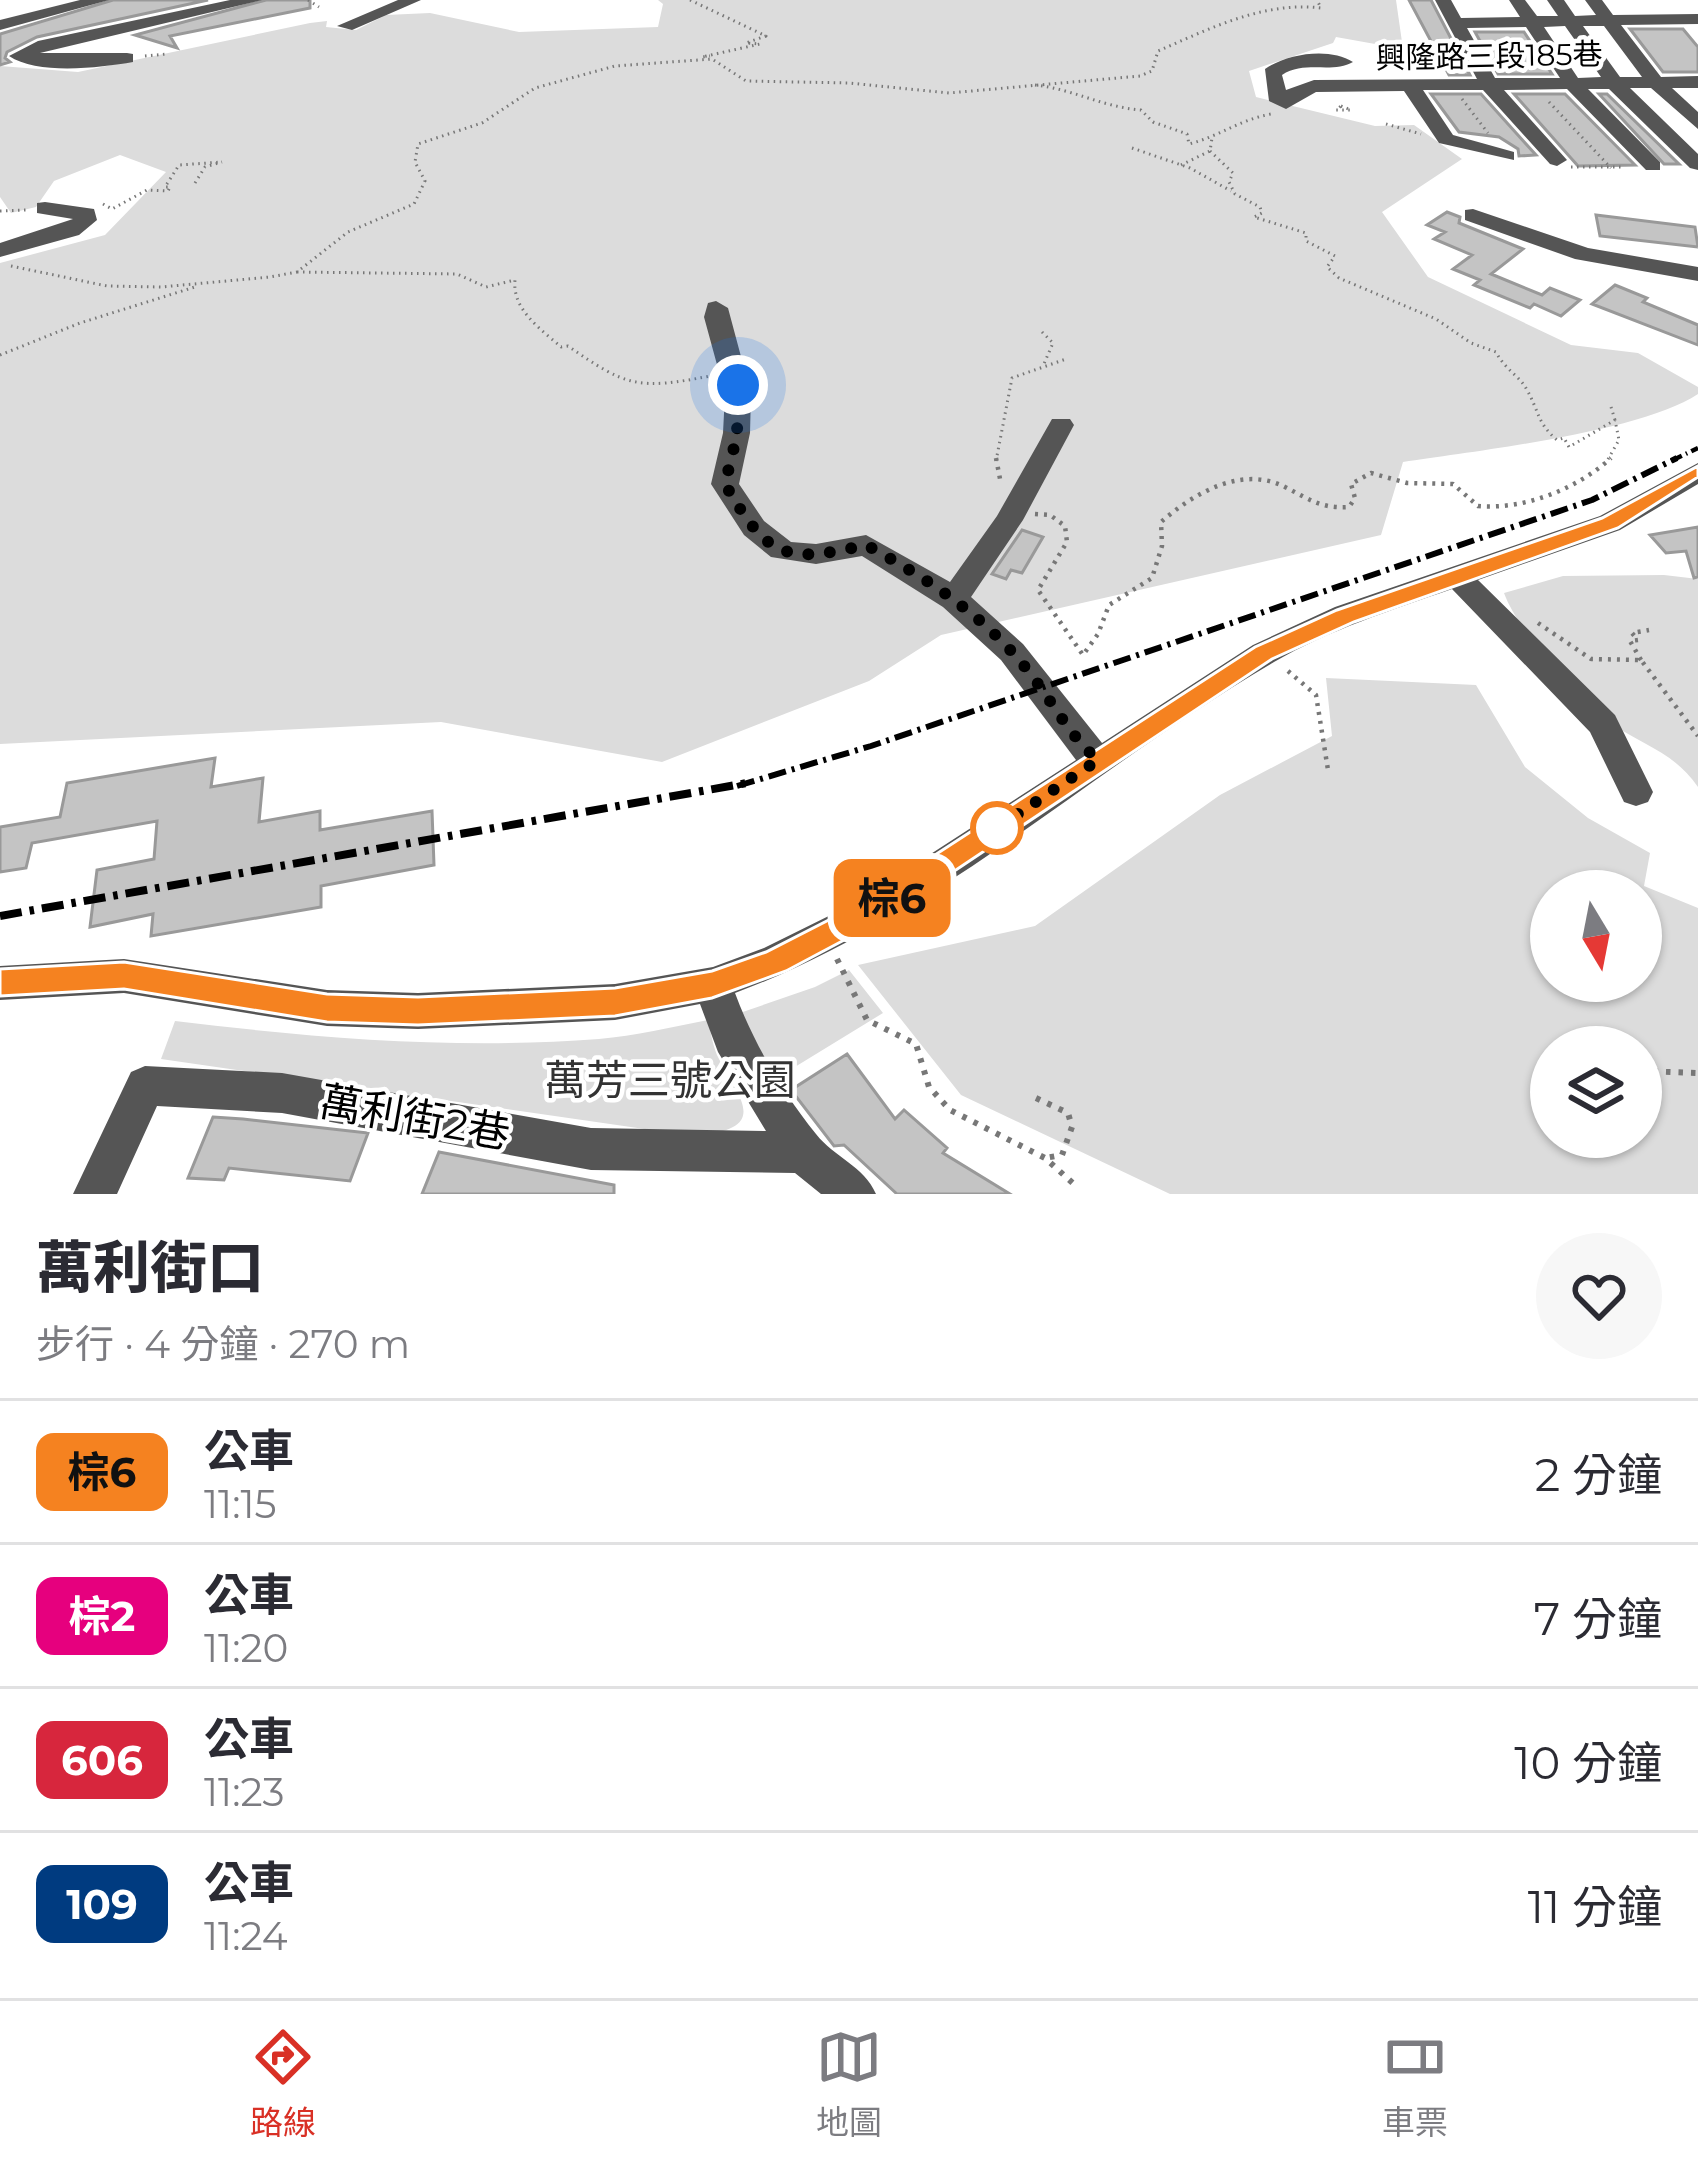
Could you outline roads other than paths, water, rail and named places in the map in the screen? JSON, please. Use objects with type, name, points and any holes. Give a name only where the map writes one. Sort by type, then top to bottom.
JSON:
[{"type":"street","points":[[0,25],[101,0]]},
{"type":"street","points":[[9,55],[254,0]]},
{"type":"street","points":[[346,26],[413,0]]},
{"type":"street","points":[[1443,0],[1490,86],[1557,163]]},
{"type":"street","points":[[1517,0],[1574,85],[1653,166]]},
{"type":"street","points":[[1555,0],[1616,84],[1697,164]]},
{"type":"street","points":[[1593,0],[1656,83],[1698,123]]},
{"type":"street","points":[[1667,0],[1690,20],[1698,36]]},
{"type":"street","points":[[1457,23],[1690,20]]},
{"type":"street","points":[[9,55],[76,62],[127,58]]},
{"type":"street","name":"興隆路三段185巷","points":[[1344,62],[1295,61],[1278,66],[1272,73],[1281,107],[1292,94],[1314,86],[1698,82]]},
{"type":"street","points":[[1411,87],[1446,140],[1507,156]]},
{"type":"street","points":[[0,250],[71,230],[86,220],[86,214],[56,207]]},
{"type":"street","points":[[1473,215],[1583,254],[1698,274]]},
{"type":"street","points":[[716,308],[715,320],[738,385],[737,435],[725,484],[752,530],[776,549],[811,558],[866,545],[956,598],[1028,671],[1073,739],[1098,760]]},
{"type":"street","points":[[956,598],[1014,512],[1061,425]]},
{"type":"street","points":[[0,983],[124,976],[327,1008],[418,1011],[615,1002],[712,984],[826,938],[1264,653],[1346,616],[1467,587],[1610,523],[1698,472]]},
{"type":"street","points":[[1467,587],[1603,724],[1636,792]]},
{"type":"street","points":[[712,984],[732,1040],[803,1152],[854,1194]]},
{"type":"street","name":"萬利街2巷","points":[[94,1194],[145,1086],[282,1093],[591,1149],[803,1152]]},
{"type":"railway","points":[[1671,461],[1698,448]]},
{"type":"railway","points":[[737,786],[871,746],[1592,500],[1677,458]]},
{"type":"railway","points":[[0,916],[747,783]]},
{"type":"park label","name":"萬芳三號公園","points":[[670,1080]]}]
